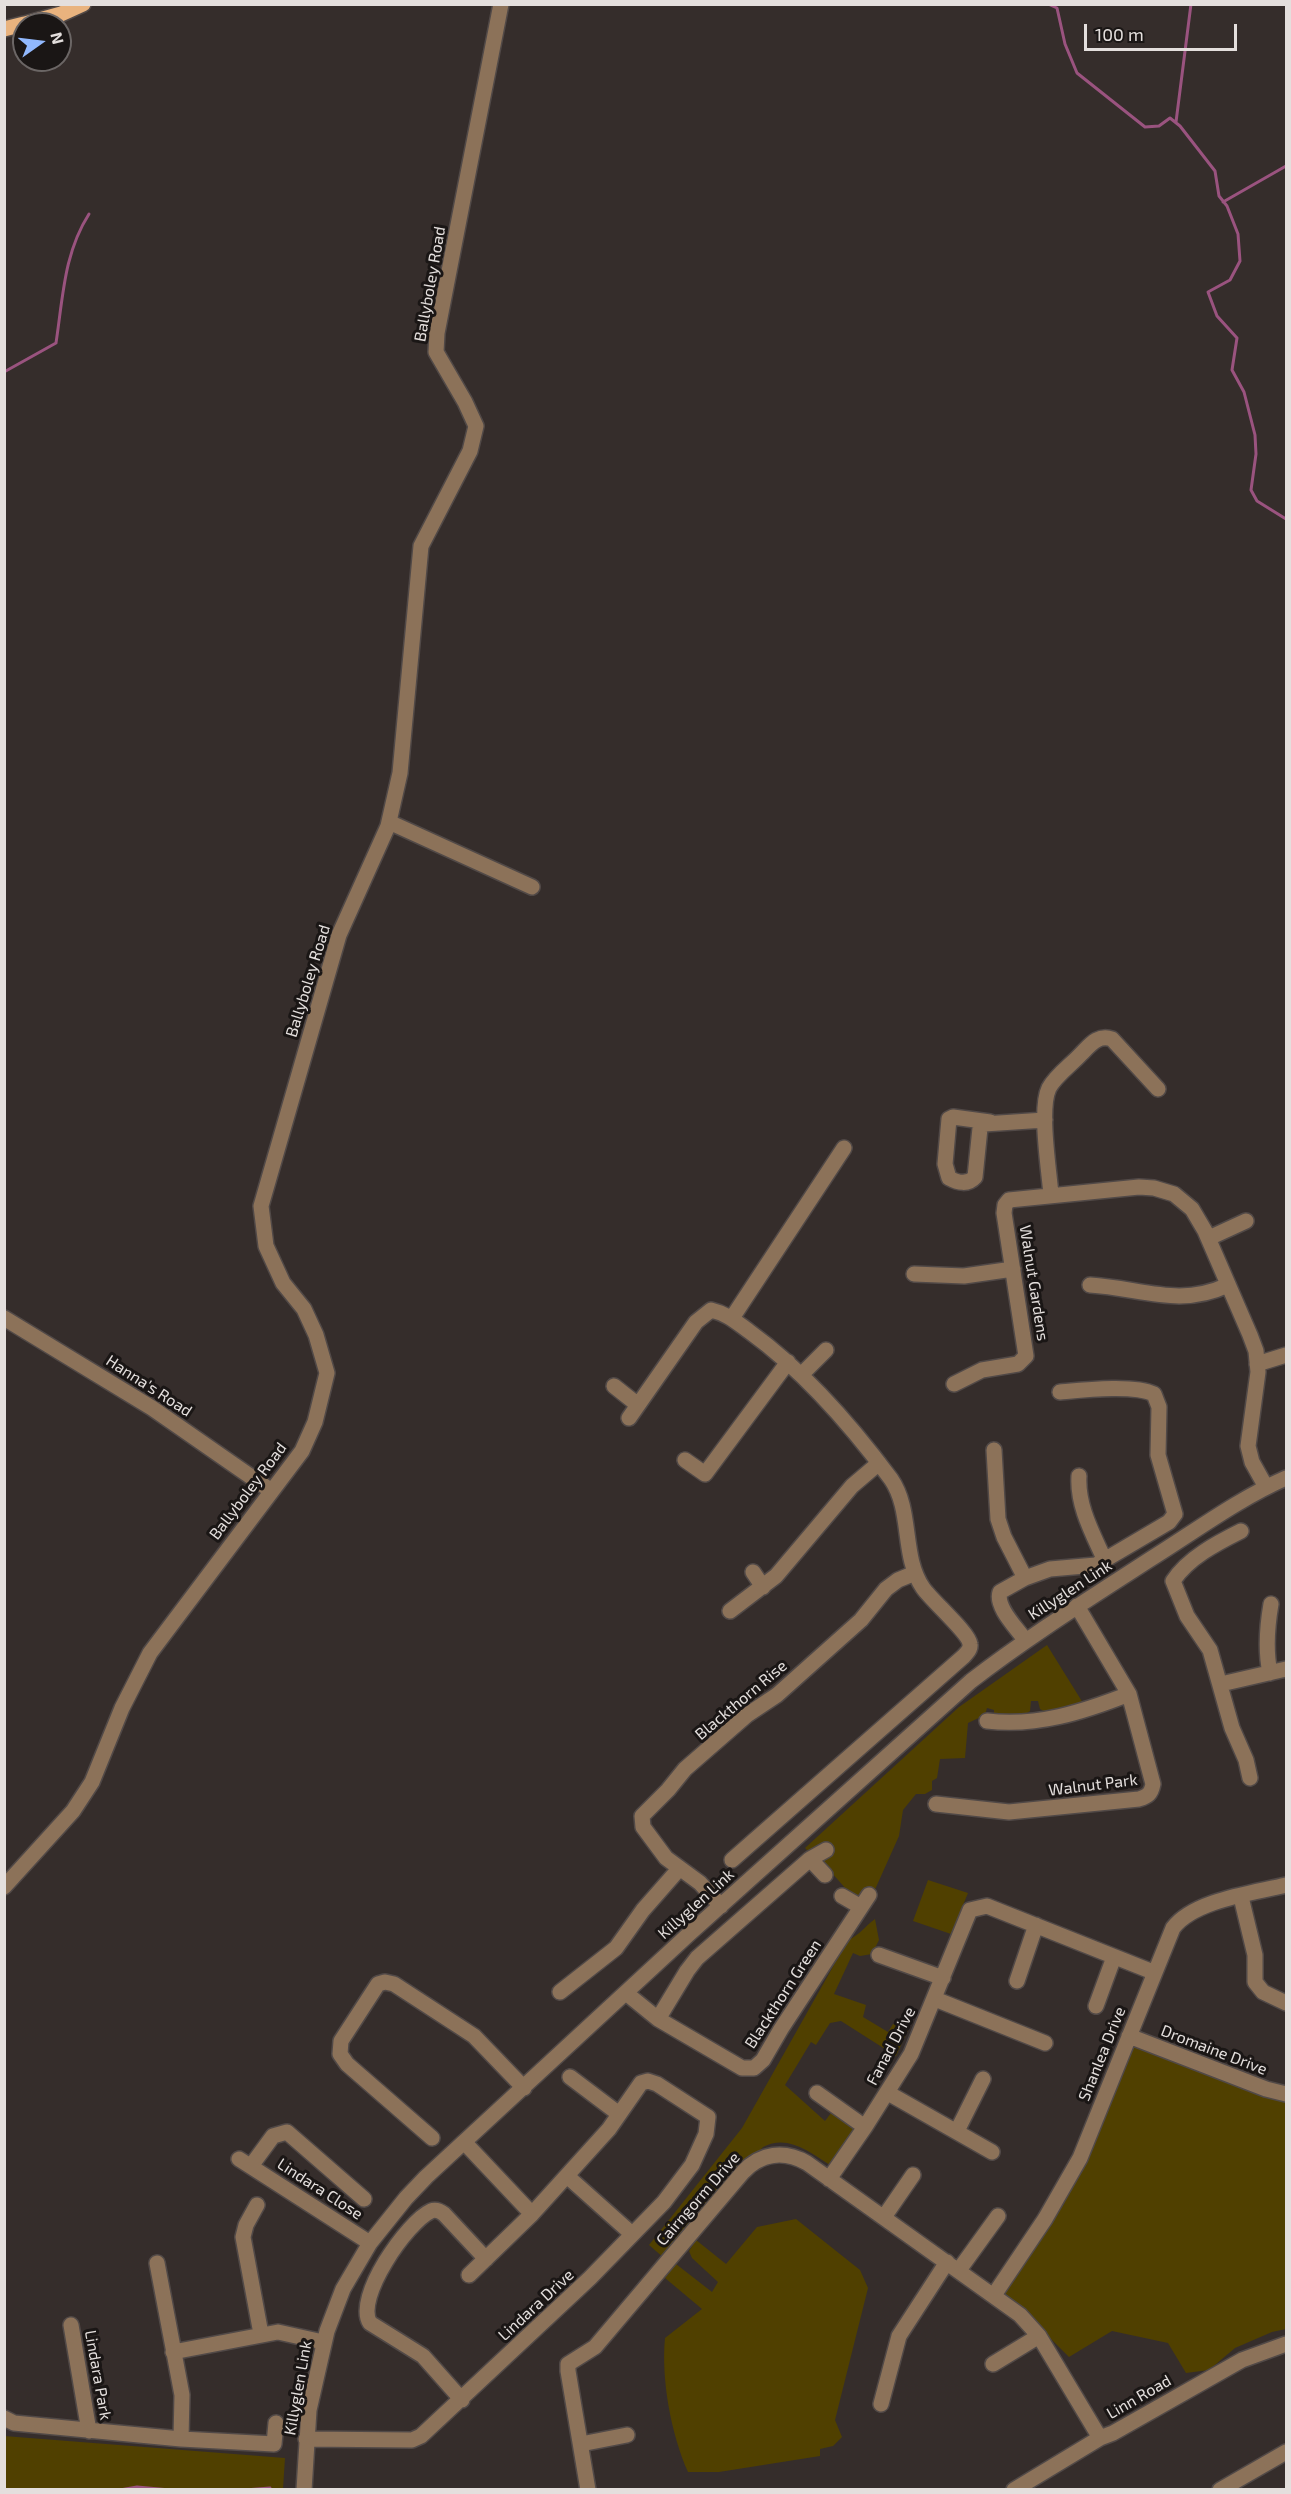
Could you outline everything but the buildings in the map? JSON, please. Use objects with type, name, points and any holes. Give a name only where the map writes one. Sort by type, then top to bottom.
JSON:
[{"type":"main road","points":[[63,12],[82,4]]},
{"type":"street","name":"Ballyboley Road","points":[[4,1887],[73,1811],[92,1782],[122,1708],[150,1653],[270,1490],[302,1451],[315,1422],[327,1373],[316,1335],[304,1310],[284,1283],[266,1246],[261,1206],[339,935],[388,822],[400,773],[421,546],[470,451],[476,426],[436,352],[437,333],[501,4]]},
{"type":"street","points":[[388,822],[532,886]]},
{"type":"street","points":[[1051,1195],[1045,1120],[1046,1099],[1052,1084],[1092,1043],[1108,1037],[1158,1089]]},
{"type":"street","points":[[990,1122],[981,1128],[975,1177],[969,1182],[957,1182],[949,1178],[945,1164],[949,1119],[952,1117],[990,1122],[1045,1120]]},
{"type":"street","points":[[732,1318],[844,1148]]},
{"type":"street","name":"Walnut Gardens","points":[[954,1384],[978,1371],[1018,1364],[1026,1356],[1004,1213],[1005,1205],[1015,1198],[1139,1187],[1163,1189],[1174,1194],[1192,1209],[1209,1238],[1250,1335],[1257,1364],[1248,1446],[1254,1467],[1266,1488]]},
{"type":"street","points":[[1209,1238],[1246,1221]]},
{"type":"street","points":[[914,1274],[964,1276],[1013,1269]]},
{"type":"street","points":[[1090,1285],[1180,1297],[1203,1295],[1228,1285]]},
{"type":"street","points":[[629,1419],[696,1322],[711,1310],[726,1313],[788,1362],[883,1468],[901,1497],[915,1573],[928,1595],[968,1638],[970,1650],[732,1860]]},
{"type":"street","name":"Hanna's Road","points":[[4,1318],[152,1408],[270,1490]]},
{"type":"street","points":[[801,1375],[826,1350]]},
{"type":"street","points":[[1257,1364],[1287,1355]]},
{"type":"street","points":[[685,1460],[705,1474],[788,1362]]},
{"type":"street","points":[[614,1386],[638,1405]]},
{"type":"street","points":[[1025,1640],[998,1597],[1000,1592],[1025,1578],[1050,1569],[1089,1567],[1105,1561],[1169,1522],[1175,1514],[1175,1506],[1158,1455],[1158,1402],[1154,1394],[1145,1391],[1099,1388],[1060,1392]]},
{"type":"street","points":[[994,1450],[998,1519],[1025,1578]]},
{"type":"street","points":[[730,1611],[763,1587],[789,1563],[852,1486],[883,1468]]},
{"type":"street","points":[[1079,1476],[1083,1508],[1105,1561]]},
{"type":"street","name":"Killyglen Link","points":[[304,2490],[309,2410],[323,2342],[343,2289],[370,2243],[412,2191],[721,1906],[971,1681],[1025,1640],[1077,1606],[1266,1488],[1287,1478]]},
{"type":"street","points":[[1241,1531],[1204,1553],[1173,1581],[1187,1616],[1210,1650],[1232,1728],[1246,1760],[1250,1778]]},
{"type":"street","points":[[753,1572],[763,1587]]},
{"type":"street","name":"Blackthorn Rise","points":[[721,1906],[700,1883],[679,1869],[661,1852],[643,1827],[641,1820],[644,1813],[668,1790],[685,1769],[747,1715],[777,1695],[861,1620],[886,1589],[901,1578],[915,1573]]},
{"type":"street","points":[[1270,1672],[1266,1633],[1271,1604]]},
{"type":"street","name":"Walnut Park","points":[[936,1804],[1009,1812],[1147,1797],[1152,1791],[1153,1784],[1129,1694],[1077,1606]]},
{"type":"street","points":[[1221,1684],[1287,1669]]},
{"type":"street","points":[[987,1721],[1050,1719],[1081,1712],[1129,1694]]},
{"type":"street","points":[[658,2019],[697,1958],[810,1859],[825,1850]]},
{"type":"street","points":[[810,1859],[825,1875]]},
{"type":"street","points":[[560,1992],[616,1948],[643,1910],[679,1869]]},
{"type":"street","name":"Shanlea Drive","points":[[994,2295],[1045,2219],[1074,2168],[1170,1934],[1182,1918],[1198,1909],[1287,1885]]},
{"type":"street","name":"Blackthorn Green","points":[[626,1993],[658,2019],[742,2068],[756,2067],[763,2060],[865,1901],[842,1896]]},
{"type":"street","points":[[1240,1897],[1255,1955],[1255,1982],[1263,1992],[1287,2003]]},
{"type":"street","name":"Fanad Drive","points":[[830,2179],[888,2093],[911,2054],[970,1910],[987,1906],[1036,1925]]},
{"type":"street","points":[[1017,1981],[1036,1925],[1153,1972]]},
{"type":"street","points":[[879,1955],[943,1978]]},
{"type":"street","points":[[1096,2006],[1114,1957]]},
{"type":"street","points":[[432,2139],[345,2062],[340,2054],[340,2043],[378,1984],[387,1982],[394,1984],[470,2033],[524,2088]]},
{"type":"street","points":[[935,1999],[1045,2043]]},
{"type":"street","name":"Dromaine Drive","points":[[1129,2036],[1266,2089],[1287,2094]]},
{"type":"street","points":[[570,2077],[620,2114]]},
{"type":"street","points":[[957,2131],[983,2079]]},
{"type":"street","name":"Lindara Drive","points":[[306,2439],[414,2440],[462,2400],[590,2278],[664,2202],[689,2171],[706,2134],[709,2120],[707,2116],[657,2084],[648,2081],[636,2087],[620,2114],[567,2176],[470,2275]]},
{"type":"street","points":[[817,2093],[865,2127]]},
{"type":"street","points":[[888,2093],[992,2152]]},
{"type":"street","name":"Lindara Close","points":[[356,2199],[287,2132],[273,2136],[245,2163],[370,2243]]},
{"type":"street","points":[[465,2143],[532,2214]]},
{"type":"street","name":"Cairngorm Drive","points":[[581,2444],[567,2367],[572,2360],[595,2347],[752,2164],[769,2156],[790,2156],[807,2163],[1020,2315],[1039,2336],[1100,2438]]},
{"type":"street","points":[[884,2217],[913,2175]]},
{"type":"street","points":[[567,2176],[632,2234]]},
{"type":"street","points":[[257,2205],[246,2225],[243,2237],[261,2334]]},
{"type":"street","points":[[462,2400],[423,2356],[370,2323],[367,2315],[368,2304],[374,2283],[390,2255],[412,2228],[432,2211],[444,2214],[486,2259]]},
{"type":"street","points":[[881,2404],[899,2336],[953,2266],[998,2216]]},
{"type":"street","points":[[157,2264],[182,2401],[182,2439]]},
{"type":"street","name":"Lindara Park","points":[[70,2325],[89,2431]]},
{"type":"street","points":[[173,2352],[278,2332],[323,2342]]},
{"type":"street","points":[[993,2364],[1039,2336]]},
{"type":"street","name":"Linn Road","points":[[1021,2488],[1100,2438],[1113,2433],[1242,2360],[1287,2344]]},
{"type":"street","name":"Lindara Park","points":[[4,2418],[15,2423],[89,2431],[274,2444],[276,2423]]},
{"type":"street","points":[[588,2490],[581,2444],[627,2435]]},
{"type":"street","points":[[1220,2490],[1241,2484],[1287,2452]]},
{"type":"shaded area","points":[[1047,1645],[1083,1703],[1047,1713],[1040,1709],[1038,1701],[1031,1701],[1030,1711],[1021,1717],[994,1716],[994,1710],[987,1708],[985,1715],[968,1723],[965,1758],[940,1759],[937,1778],[932,1781],[932,1790],[925,1794],[916,1794],[903,1810],[899,1836],[873,1894],[868,1890],[856,1896],[847,1890],[822,1862],[826,1855],[823,1846],[816,1846],[809,1852],[805,1848],[959,1707]]},
{"type":"shaded area","points":[[928,1880],[968,1893],[951,1934],[913,1921]]},
{"type":"shaded area","points":[[875,1919],[879,1940],[872,1954],[860,1956],[853,1953],[834,1994],[866,2005],[863,2017],[888,2032],[893,2024],[908,2030],[896,2056],[841,2021],[830,2023],[816,2045],[811,2042],[785,2085],[825,2121],[834,2109],[860,2128],[830,2165],[798,2146],[781,2142],[763,2147],[664,2258],[649,2245],[742,2128],[848,1940]]},
{"type":"shaded area","points":[[1134,2041],[1286,2091],[1286,2329],[1272,2332],[1235,2348],[1209,2370],[1186,2373],[1168,2343],[1112,2331],[1069,2357],[1005,2293],[1064,2204]]},
{"type":"shaded area","points":[[796,2219],[860,2270],[868,2288],[835,2420],[842,2437],[833,2446],[820,2449],[820,2456],[719,2472],[688,2472],[672,2424],[666,2388],[665,2338],[702,2309],[665,2278],[676,2264],[712,2292],[718,2282],[692,2258],[689,2251],[696,2240],[726,2264],[757,2227]]},
{"type":"shaded area","points":[[4,2436],[285,2458],[283,2489],[5,2489]]},
{"type":"waterway","points":[[1048,4],[1057,8],[1065,44],[1077,73],[1145,127],[1159,126],[1170,118],[1180,126],[1215,171],[1219,196],[1227,206],[1238,234],[1240,261],[1230,280],[1208,292],[1217,316],[1237,338],[1232,370],[1244,392],[1255,435],[1256,454],[1251,490],[1257,501],[1286,519]]},
{"type":"waterway","points":[[1176,122],[1191,4]]},
{"type":"waterway","points":[[1223,202],[1286,166]]},
{"type":"waterway","points":[[4,372],[56,343],[69,260],[89,214]]},
{"type":"waterway","points":[[120,2490],[137,2487],[170,2490]]},
{"type":"waterway","points":[[245,2490],[270,2488]]}]
